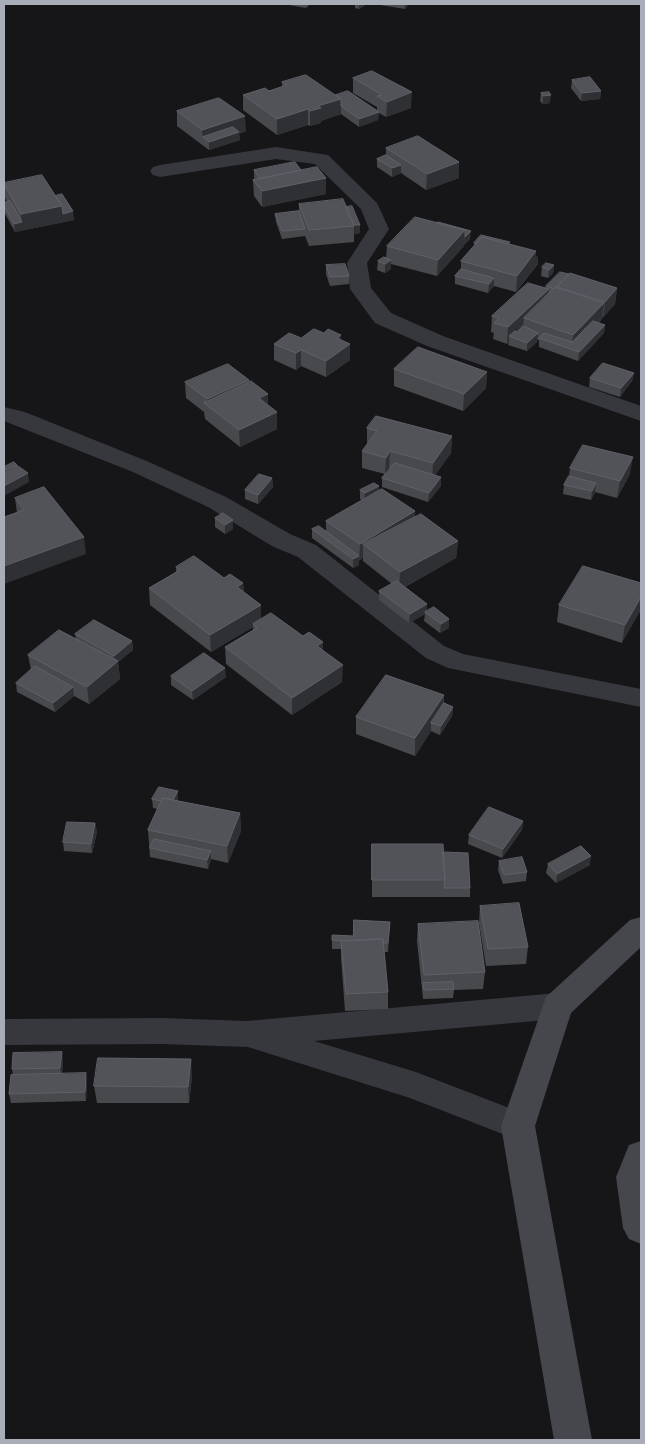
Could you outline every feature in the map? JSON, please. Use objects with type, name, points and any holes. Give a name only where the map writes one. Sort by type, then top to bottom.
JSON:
[{"type":"street","points":[[160,171],[276,153],[321,160],[370,207],[379,229],[357,263],[361,289],[383,318],[435,341],[641,414]]},
{"type":"street","points":[[4,414],[17,417],[141,467],[217,502],[281,540],[306,551],[435,652],[457,662],[641,698]]},
{"type":"street","points":[[573,1440],[518,1126],[557,1006],[641,928]]},
{"type":"street","points":[[7,1033],[162,1031],[247,1034],[557,1006]]},
{"type":"street","points":[[247,1034],[416,1086],[518,1126]]},
{"type":"street","points":[[641,1156],[633,1178],[641,1228]]},
{"type":"building","points":[[372,71],[412,92],[387,102],[377,96],[382,95],[353,78]]},
{"type":"building","points":[[306,75],[341,99],[318,106],[321,108],[310,111],[308,109],[277,119],[243,95],[265,88],[269,91],[287,85],[282,82]]},
{"type":"building","points":[[590,77],[601,91],[582,93],[572,80]]},
{"type":"building","points":[[348,91],[379,112],[359,119],[341,106],[341,99],[336,95]]},
{"type":"building","points":[[549,92],[551,95],[543,96],[541,93]]},
{"type":"building","points":[[219,98],[245,116],[202,130],[177,111]]},
{"type":"building","points":[[233,127],[239,132],[209,142],[203,137]]},
{"type":"building","points":[[418,136],[459,162],[427,174],[386,148]]},
{"type":"building","points":[[386,155],[401,165],[392,168],[377,159]]},
{"type":"building","points":[[295,162],[301,170],[260,179],[254,170]]},
{"type":"building","points":[[317,167],[326,178],[262,191],[253,180]]},
{"type":"building","points":[[42,175],[62,206],[21,214],[4,183]]},
{"type":"building","points":[[62,194],[73,211],[63,214],[62,206],[55,196]]},
{"type":"building","points":[[343,199],[354,226],[309,230],[299,204]]},
{"type":"building","points":[[10,201],[22,222],[14,224],[4,206],[4,203]]},
{"type":"building","points":[[352,206],[360,225],[354,225],[346,207]]},
{"type":"building","points":[[299,211],[305,229],[282,231],[275,214]]},
{"type":"building","points":[[415,217],[465,230],[438,260],[387,246]]},
{"type":"building","points":[[438,222],[471,231],[465,237],[465,230]]},
{"type":"building","points":[[481,235],[510,242],[508,244],[482,237],[476,244],[474,243]]},
{"type":"building","points":[[482,237],[536,251],[517,276],[461,261]]},
{"type":"building","points":[[384,257],[391,260],[385,264],[378,261]]},
{"type":"building","points":[[546,263],[554,265],[549,270],[542,267]]},
{"type":"building","points":[[345,264],[349,276],[330,277],[326,265]]},
{"type":"building","points":[[461,269],[494,278],[489,284],[455,276]]},
{"type":"building","points":[[560,272],[569,274],[556,288],[546,286]]},
{"type":"building","points":[[570,273],[617,288],[605,302],[557,287]]},
{"type":"building","points":[[528,283],[549,289],[508,327],[494,323],[499,318],[492,316]]},
{"type":"building","points":[[555,287],[604,303],[573,335],[524,318]]},
{"type":"building","points":[[593,321],[605,325],[579,352],[539,338],[544,333],[572,342]]},
{"type":"building","points":[[523,326],[538,333],[527,343],[509,336]]},
{"type":"building","points":[[314,329],[324,333],[328,329],[341,335],[337,338],[350,344],[326,361],[301,350],[296,353],[274,344],[289,333],[301,338]]},
{"type":"building","points":[[418,347],[487,372],[464,394],[394,369]]},
{"type":"building","points":[[603,363],[634,373],[621,388],[590,378]]},
{"type":"building","points":[[228,364],[249,380],[207,399],[185,382]]},
{"type":"building","points":[[251,381],[268,394],[259,398],[277,412],[239,430],[204,403]]},
{"type":"building","points":[[376,416],[452,436],[433,463],[390,451],[386,458],[362,451],[377,431],[367,428]]},
{"type":"building","points":[[583,445],[633,457],[620,481],[570,468]]},
{"type":"building","points":[[14,462],[17,465],[7,470],[4,467]]},
{"type":"building","points":[[395,463],[441,477],[429,493],[382,478]]},
{"type":"building","points":[[18,466],[28,473],[4,486],[4,474]]},
{"type":"building","points":[[259,474],[272,478],[258,495],[245,490]]},
{"type":"building","points":[[569,476],[596,483],[592,491],[564,485]]},
{"type":"building","points":[[374,483],[379,486],[365,493],[360,490]]},
{"type":"building","points":[[44,487],[84,537],[4,566],[4,517],[24,510],[15,498]]},
{"type":"building","points":[[382,489],[415,511],[360,544],[326,521]]},
{"type":"building","points":[[223,513],[233,520],[225,525],[215,518]]},
{"type":"building","points":[[421,514],[458,541],[400,572],[363,544]]},
{"type":"building","points":[[319,526],[359,556],[353,559],[312,529]]},
{"type":"building","points":[[194,556],[224,578],[230,574],[243,583],[237,587],[261,605],[210,635],[149,588],[180,570],[176,567]]},
{"type":"building","points":[[583,566],[641,583],[641,597],[625,625],[559,605]]},
{"type":"building","points":[[397,581],[427,604],[410,614],[379,591]]},
{"type":"building","points":[[434,607],[449,619],[441,624],[425,612]]},
{"type":"building","points":[[271,613],[303,636],[309,632],[323,642],[317,646],[343,665],[292,698],[225,647],[257,628],[253,624]]},
{"type":"building","points":[[94,620],[132,641],[114,656],[75,634]]},
{"type":"building","points":[[59,630],[118,661],[87,687],[28,655]]},
{"type":"building","points":[[204,653],[225,668],[192,691],[171,676]]},
{"type":"building","points":[[35,666],[73,687],[53,703],[16,683]]},
{"type":"building","points":[[386,675],[444,695],[415,738],[356,717]]},
{"type":"building","points":[[444,703],[453,707],[441,726],[431,723]]},
{"type":"building","points":[[159,787],[178,791],[173,800],[163,798],[161,801],[152,799]]},
{"type":"building","points":[[163,798],[240,813],[227,846],[148,830]]},
{"type":"building","points":[[489,807],[523,821],[503,849],[469,835]]},
{"type":"building","points":[[67,822],[95,823],[91,844],[63,842]]},
{"type":"building","points":[[154,839],[211,851],[207,860],[150,848]]},
{"type":"building","points":[[372,844],[443,844],[445,880],[372,880]]},
{"type":"building","points":[[581,846],[591,856],[557,874],[548,864]]},
{"type":"building","points":[[443,852],[468,853],[470,888],[444,888]]},
{"type":"building","points":[[522,857],[527,872],[504,875],[499,861]]},
{"type":"building","points":[[519,903],[528,947],[488,949],[480,906]]},
{"type":"building","points":[[354,920],[390,922],[388,943],[383,943],[383,939],[332,940],[332,935],[353,936]]},
{"type":"building","points":[[478,921],[485,972],[424,975],[418,924]]},
{"type":"building","points":[[383,939],[388,992],[346,994],[341,941]]},
{"type":"building","points":[[453,982],[454,989],[424,990],[423,983]]},
{"type":"building","points":[[62,1052],[60,1068],[12,1069],[13,1053]]},
{"type":"building","points":[[98,1058],[191,1059],[188,1087],[94,1086]]},
{"type":"building","points":[[86,1073],[85,1092],[9,1094],[11,1075]]}]
